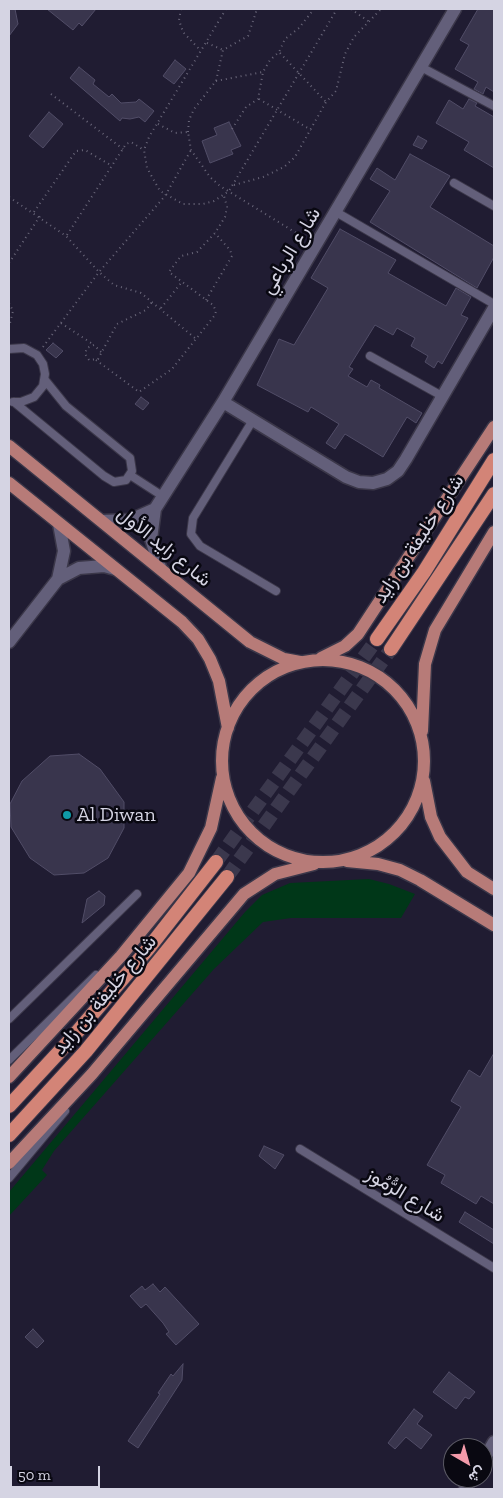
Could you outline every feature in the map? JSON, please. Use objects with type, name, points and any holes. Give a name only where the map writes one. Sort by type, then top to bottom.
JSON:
[{"type":"highway","name":"شارع خليفة بن زايد","points":[[377,639],[424,572],[494,460]]},
{"type":"highway","name":"شارع خليفة بن زايد","points":[[391,649],[494,494]]},
{"type":"highway","name":"شارع خليفة بن زايد","points":[[9,1106],[72,1038],[142,957],[216,862]]},
{"type":"highway","name":"شارع خليفة بن زايد","points":[[9,1135],[86,1051],[227,877]]},
{"type":"main road","points":[[9,1077],[121,956],[189,873],[200,855],[215,814],[223,770],[224,744],[228,728],[243,700],[257,685],[274,673],[308,661],[330,656],[358,634],[494,427]]},
{"type":"main road","name":"شارع زايد الأول","points":[[9,446],[250,642],[284,659],[308,661]]},
{"type":"main road","points":[[9,483],[162,605],[198,639],[210,659],[219,681],[228,728]]},
{"type":"main road","points":[[494,532],[440,619],[429,647],[425,664],[421,736],[425,795],[431,817],[440,837],[467,872],[494,889]]},
{"type":"main road","points":[[308,661],[326,660],[352,664],[387,682],[412,712],[421,736]]},
{"type":"main road","points":[[223,770],[232,804],[252,832],[281,852],[303,859],[378,864],[400,870],[494,925]]},
{"type":"main road","points":[[9,1163],[92,1074],[244,894],[275,874],[297,867],[332,861],[368,850],[395,831],[414,804],[423,773]]},
{"type":"street","name":"شارع الرباعي","points":[[160,567],[151,538],[155,509],[223,402],[455,9]]},
{"type":"street","points":[[223,402],[346,477],[359,482],[373,483],[387,479],[398,471],[494,308]]},
{"type":"street","name":"شارع الرباعي","points":[[102,520],[130,520],[155,509]]},
{"type":"street","points":[[58,579],[64,551],[59,524]]},
{"type":"street","points":[[9,642],[58,579],[80,568],[92,565],[115,569]]},
{"type":"lane","points":[[421,67],[494,106]]},
{"type":"lane","points":[[454,183],[494,206]]},
{"type":"lane","points":[[336,212],[494,304]]},
{"type":"lane","points":[[9,349],[24,348],[37,355],[45,369],[45,380],[34,397],[21,402],[10,402]]},
{"type":"lane","points":[[370,356],[442,396]]},
{"type":"lane","points":[[10,402],[109,480],[120,482],[130,476],[133,466],[130,458],[66,406],[45,380]]},
{"type":"lane","points":[[253,420],[193,518],[191,534],[200,546],[276,590]]},
{"type":"lane","points":[[130,476],[164,497]]},
{"type":"lane","points":[[9,1019],[137,894]]},
{"type":"lane","points":[[9,1060],[84,985],[121,956]]},
{"type":"lane","points":[[9,1178],[63,1114],[92,1074]]},
{"type":"lane","name":"شارع الرُّمُوز","points":[[300,1150],[494,1268]]},
{"type":"path","points":[[181,9],[179,20],[183,32],[202,51]]},
{"type":"path","points":[[226,9],[157,123],[144,150],[151,178],[165,196],[183,204],[193,205],[214,201],[229,191],[338,9]]},
{"type":"path","points":[[257,9],[248,36],[223,50],[216,81],[194,109],[189,120],[190,150],[210,177],[229,191],[317,245]]},
{"type":"path","points":[[232,129],[246,107],[258,99],[263,72],[270,60],[279,52],[285,39],[299,28],[314,9]]},
{"type":"path","points":[[351,9],[368,21]]},
{"type":"path","points":[[233,185],[263,177],[284,167],[295,157],[326,102],[336,91],[349,46],[359,30],[381,9]]},
{"type":"path","points":[[206,43],[223,50]]},
{"type":"path","points":[[279,52],[300,72],[326,102]]},
{"type":"path","points":[[216,81],[263,72]]},
{"type":"path","points":[[51,94],[123,148]]},
{"type":"path","points":[[258,99],[311,130]]},
{"type":"path","points":[[157,123],[175,133],[188,132]]},
{"type":"path","points":[[66,236],[126,144],[132,142],[144,150]]},
{"type":"path","points":[[34,212],[76,151],[81,148],[112,166]]},
{"type":"path","points":[[37,355],[99,272],[165,196],[190,150]]},
{"type":"path","points":[[94,345],[87,348],[85,354],[89,360],[96,360],[139,392],[157,377],[172,369],[216,311],[206,300],[170,275],[170,270],[181,256],[197,252],[215,233],[224,217],[227,206],[224,196]]},
{"type":"path","points":[[9,197],[40,216],[66,236],[99,272],[114,285],[141,293],[196,338]]},
{"type":"path","points":[[9,263],[40,216]]},
{"type":"path","points":[[206,300],[232,256],[230,250],[215,233]]},
{"type":"path","points":[[161,308],[181,283]]},
{"type":"path","points":[[96,360],[99,358],[117,324],[146,310],[152,302]]},
{"type":"path","points":[[9,303],[13,311],[9,327]]},
{"type":"path","points":[[60,323],[94,345],[101,352]]},
{"type":"green space","points":[[369,879],[415,894],[401,918],[291,918],[263,922],[214,969],[54,1151],[42,1170],[47,1175],[9,1216],[9,1192],[245,912],[262,895],[290,883]]},
{"type":"building","points":[[9,9],[15,9],[18,24],[9,36]]},
{"type":"building","points":[[47,9],[96,9],[82,26],[79,23],[73,30]]},
{"type":"building","points":[[478,9],[494,9],[494,92],[486,87],[483,94],[474,89],[478,82],[455,69],[469,45],[460,40]]},
{"type":"building","points":[[175,60],[186,69],[174,84],[163,76]]},
{"type":"building","points":[[79,67],[95,80],[93,84],[109,97],[112,94],[121,103],[136,102],[139,99],[154,111],[145,122],[139,117],[122,118],[120,121],[70,78]]},
{"type":"building","points":[[469,99],[477,103],[475,106],[494,117],[494,168],[464,150],[469,142],[436,123],[449,100],[463,109]]},
{"type":"building","points":[[49,112],[63,124],[43,148],[29,136]]},
{"type":"building","points":[[229,122],[241,146],[231,150],[233,154],[210,163],[202,141],[217,135],[214,128]]},
{"type":"building","points":[[418,136],[427,141],[422,149],[413,145]]},
{"type":"building","points":[[410,154],[450,176],[430,207],[494,246],[494,257],[477,288],[370,222],[390,191],[370,179],[377,168],[395,180]]},
{"type":"building","points":[[340,229],[396,260],[388,273],[446,306],[456,288],[471,297],[461,315],[468,318],[442,364],[438,361],[434,368],[425,362],[428,356],[411,346],[415,338],[397,328],[393,335],[375,325],[349,367],[353,369],[348,376],[367,387],[371,380],[380,385],[379,388],[422,413],[416,423],[407,417],[383,457],[345,434],[335,449],[326,443],[339,424],[311,407],[308,412],[257,385],[279,339],[294,345],[328,288],[311,278]]},
{"type":"building","points":[[53,343],[63,351],[56,358],[46,350]]},
{"type":"building","points":[[141,397],[149,403],[143,410],[135,404]]},
{"type":"building","name":"Al Diwan","points":[[79,754],[100,769],[124,802],[124,828],[108,858],[84,873],[54,875],[30,858],[11,827],[10,804],[22,781],[50,756]]},
{"type":"building","points":[[99,891],[105,896],[104,905],[82,923],[87,899]]},
{"type":"building","points":[[494,1053],[494,1204],[481,1196],[476,1204],[441,1183],[445,1175],[427,1165],[461,1107],[451,1101],[469,1070],[480,1077]]},
{"type":"building","points":[[264,1146],[284,1155],[275,1169],[259,1156]]},
{"type":"building","points":[[465,1212],[494,1230],[494,1244],[459,1222]]},
{"type":"building","points":[[153,1284],[160,1292],[165,1287],[199,1324],[176,1345],[166,1334],[169,1332],[163,1323],[146,1304],[141,1308],[130,1296],[142,1286],[145,1290]]},
{"type":"building","points":[[33,1329],[44,1341],[37,1348],[25,1337]]},
{"type":"building","points":[[183,1364],[182,1380],[138,1448],[128,1441],[160,1394],[158,1393],[171,1374],[173,1376]]},
{"type":"building","points":[[449,1372],[475,1392],[469,1399],[465,1397],[456,1409],[433,1392]]},
{"type":"building","points":[[414,1409],[423,1416],[417,1424],[432,1435],[421,1449],[406,1437],[395,1449],[388,1443]]},
{"type":"tunnel","points":[[216,862],[377,639]]},
{"type":"tunnel","points":[[227,877],[391,649]]},
{"type":"place","name":"Al Diwan","points":[[67,815]]}]
